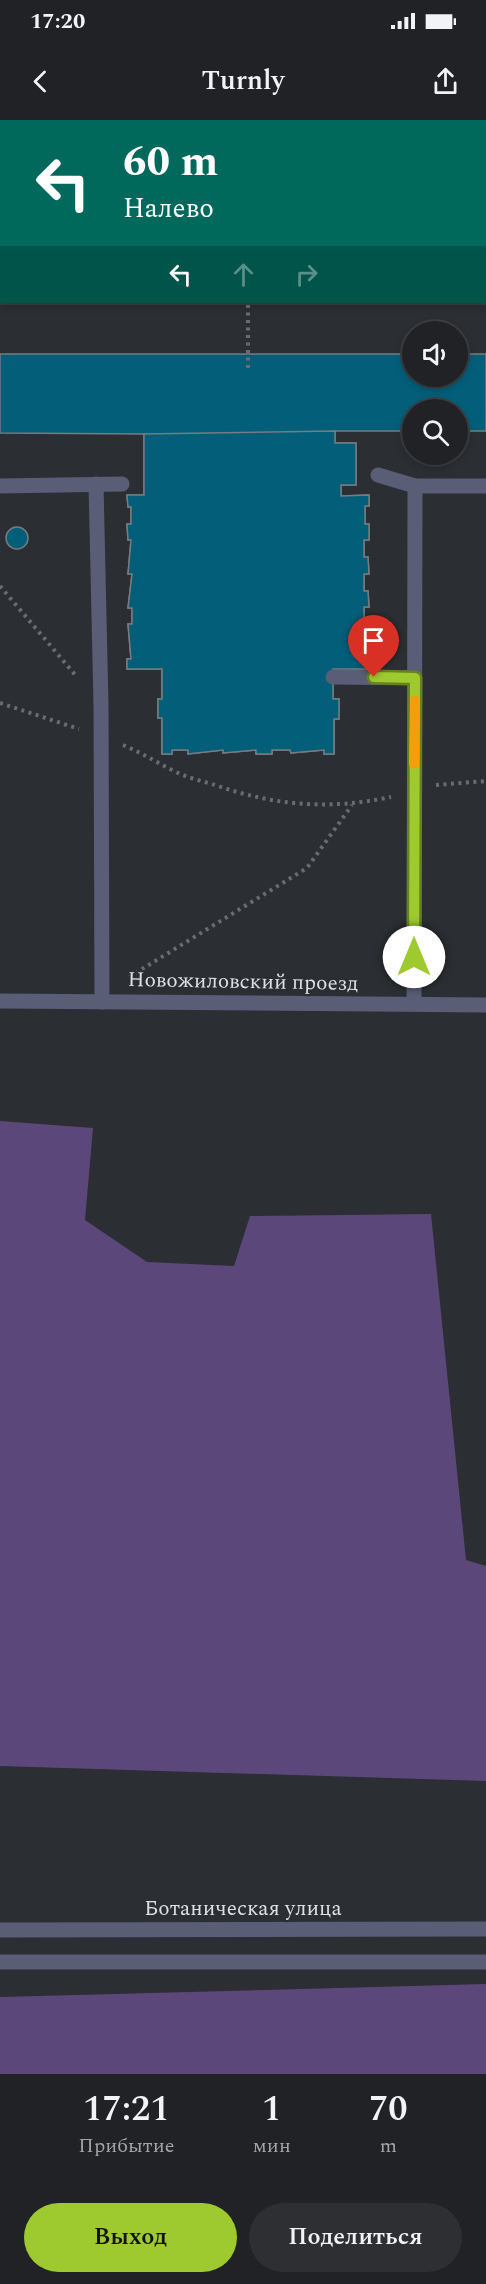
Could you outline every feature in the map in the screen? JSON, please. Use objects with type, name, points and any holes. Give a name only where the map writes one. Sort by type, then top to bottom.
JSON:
[{"type":"street","points":[[378,475],[415,486],[486,486]]},
{"type":"street","points":[[96,484],[101,705],[102,1002]]},
{"type":"street","points":[[0,486],[122,484]]},
{"type":"street","points":[[414,1005],[415,486]]},
{"type":"street","points":[[333,677],[415,678]]},
{"type":"street","name":"Новожиловский проезд","points":[[0,1001],[486,1005]]},
{"type":"street","name":"Ботаническая улица","points":[[0,1930],[486,1929]]},
{"type":"street","points":[[0,1962],[486,1962]]},
{"type":"path","points":[[248,303],[248,368]]},
{"type":"path","points":[[0,586],[101,705]]},
{"type":"path","points":[[0,703],[100,736],[148,755],[177,772],[249,797],[286,804],[352,805],[414,793],[440,784],[486,781]]},
{"type":"path","points":[[102,1002],[142,968],[307,868],[352,805]]},
{"type":"shaded area","points":[[0,1121],[93,1128],[85,1220],[147,1262],[234,1266],[250,1216],[431,1214],[466,1560],[486,1566],[486,1781],[0,1766]]},
{"type":"shaded area","points":[[486,1984],[486,2074],[0,2074],[0,1997]]},
{"type":"building","points":[[0,354],[402,354],[402,387],[468,387],[468,354],[486,354],[486,431],[468,431],[468,399],[402,399],[402,431],[335,431],[335,443],[356,443],[356,485],[341,485],[341,496],[369,495],[369,506],[365,506],[365,524],[369,524],[369,540],[364,540],[364,557],[368,557],[369,574],[364,574],[364,591],[368,591],[369,607],[364,607],[364,625],[370,625],[370,640],[364,640],[364,660],[368,660],[368,669],[333,669],[333,699],[339,699],[339,719],[334,719],[334,754],[324,754],[324,750],[291,753],[290,750],[272,750],[272,754],[256,754],[256,750],[223,753],[223,750],[188,754],[188,750],[172,750],[172,754],[162,754],[162,718],[158,718],[158,699],[162,699],[162,669],[127,669],[127,659],[131,659],[128,624],[132,624],[132,608],[128,608],[132,574],[128,574],[131,540],[128,540],[127,524],[131,524],[131,507],[128,507],[127,495],[144,495],[144,434],[0,433]]},
{"type":"building","points":[[335,431],[335,443],[356,443],[356,485],[341,485],[341,496],[369,495],[369,506],[365,506],[365,524],[369,524],[369,540],[364,540],[364,557],[368,557],[369,574],[364,574],[364,591],[368,591],[369,607],[364,607],[364,625],[370,625],[370,640],[364,640],[364,660],[368,660],[368,669],[333,669],[333,699],[339,699],[339,719],[334,719],[334,754],[324,754],[324,750],[291,753],[290,750],[272,750],[272,754],[256,754],[256,750],[223,753],[223,750],[188,754],[188,750],[172,750],[172,754],[162,754],[162,718],[158,718],[158,699],[162,699],[162,669],[127,669],[127,659],[131,659],[128,624],[132,624],[132,608],[128,608],[132,574],[128,574],[131,540],[128,540],[127,524],[131,524],[131,507],[128,507],[127,495],[144,495],[144,434]]},
{"type":"building","points":[[17,527],[25,530],[28,538],[25,546],[17,549],[9,546],[6,538],[9,530]]},
{"type":"slow traffic","points":[[414,764],[415,700]]},
{"type":"route","points":[[374,677],[415,678],[414,957]]}]
